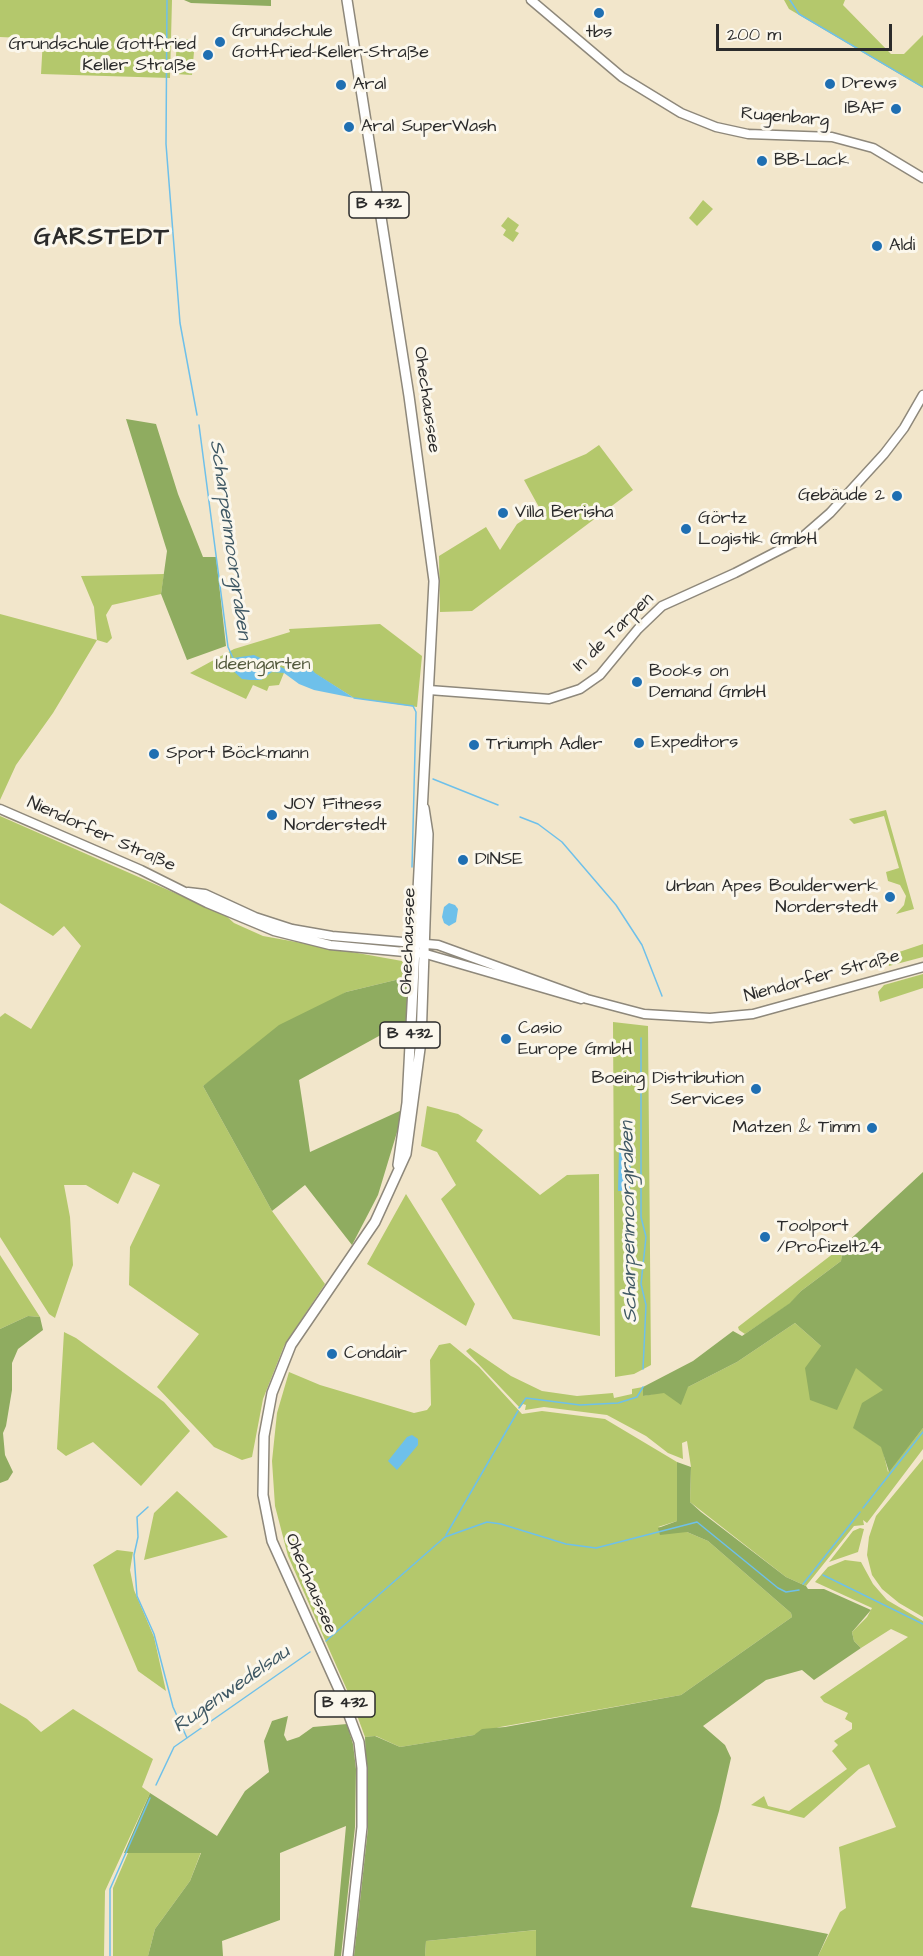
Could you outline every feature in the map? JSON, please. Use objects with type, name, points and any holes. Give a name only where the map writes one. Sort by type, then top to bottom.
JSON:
[{"type":"main road","name":"Ohechaussee","points":[[347,0],[430,547],[434,611],[424,808],[419,836],[407,1103],[395,1180]]},
{"type":"main road","name":"Rugenbarg","points":[[531,0],[622,77],[681,113],[716,127],[748,134],[832,137],[873,148],[923,178]]},
{"type":"main road","name":"In de Tarpen","points":[[429,690],[549,699],[580,689],[600,675],[642,624],[663,606],[799,540],[830,513],[884,454],[904,428],[923,394]]},
{"type":"main road","name":"Ohechaussee","points":[[348,1956],[362,1827],[362,1768],[358,1742],[341,1694],[272,1541],[263,1495],[264,1436],[272,1393],[291,1345],[370,1230],[406,1154],[420,1070],[426,954],[428,834],[424,808]]},
{"type":"main road","name":"Niendorfer Straße","points":[[0,809],[188,892],[250,922],[330,945],[426,954],[575,1000],[587,999]]},
{"type":"main road","name":"Niendorfer Straße","points":[[188,892],[205,894],[292,929],[332,936],[426,942],[587,999],[644,1014],[682,1017],[734,1016],[777,1008],[923,967]]},
{"type":"green space","points":[[0,0],[172,0],[170,78],[41,74],[43,39],[0,37]]},
{"type":"green space","points":[[184,0],[271,0],[271,6],[191,3]]},
{"type":"green space","points":[[784,0],[845,0],[843,5],[891,54],[904,54],[923,35],[923,88],[789,9]]},
{"type":"green space","points":[[177,38],[195,40],[192,75],[175,74]]},
{"type":"green space","points":[[703,200],[713,209],[697,226],[689,218]]},
{"type":"green space","points":[[508,217],[519,225],[515,231],[519,233],[513,242],[503,235],[506,230],[501,226]]},
{"type":"green space","points":[[126,419],[156,424],[178,494],[203,557],[216,557],[226,646],[187,660],[161,594],[167,551]]},
{"type":"green space","points":[[599,445],[633,490],[472,611],[440,612],[439,556],[486,527],[500,550],[517,524],[540,509],[524,480],[586,454]]},
{"type":"green space","points":[[164,574],[161,594],[112,605],[106,615],[112,638],[107,643],[97,640],[94,607],[81,576]]},
{"type":"green space","points":[[0,614],[97,640],[53,713],[16,765],[0,800]]},
{"type":"green space","name":"Ideengarten","points":[[380,624],[422,656],[417,707],[354,698],[314,673],[308,665],[288,663],[279,685],[269,686],[267,691],[253,685],[246,699],[190,673],[234,649],[290,632],[289,629]]},
{"type":"green space","points":[[886,810],[914,909],[896,914],[904,905],[906,896],[900,885],[888,881],[886,872],[899,868],[884,816],[854,824],[849,819]]},
{"type":"green space","points":[[0,816],[225,915],[234,923],[263,936],[402,961],[406,968],[408,977],[346,992],[203,1086],[272,1211],[325,1284],[284,1346],[263,1399],[252,1457],[242,1460],[214,1447],[157,1387],[199,1334],[129,1285],[130,1247],[160,1185],[133,1172],[118,1204],[86,1185],[64,1185],[70,1217],[73,1265],[55,1318],[49,1314],[0,1237],[0,1017],[5,1013],[31,1029],[81,946],[64,926],[53,936],[0,903]]},
{"type":"green space","points":[[923,944],[923,957],[889,966],[887,956]]},
{"type":"green space","points":[[923,974],[923,988],[880,1002],[878,992],[884,985]]},
{"type":"green space","points":[[408,977],[408,1020],[299,1080],[310,1152],[404,1109],[378,1195],[352,1245],[305,1185],[272,1211],[203,1086],[279,1025],[346,992]]},
{"type":"green space","points":[[613,1022],[648,1026],[651,1365],[634,1374],[615,1377]]},
{"type":"green space","points":[[427,1106],[458,1114],[483,1130],[476,1141],[540,1195],[567,1175],[599,1174],[600,1336],[513,1319],[441,1199],[456,1185],[437,1152],[421,1146]]},
{"type":"green space","points":[[923,1172],[923,1428],[889,1472],[881,1447],[853,1428],[862,1403],[883,1390],[856,1368],[837,1410],[810,1400],[805,1368],[821,1346],[795,1323],[737,1362],[688,1387],[681,1405],[664,1393],[643,1396],[643,1387],[693,1361],[733,1331],[742,1336],[790,1303],[801,1291],[841,1261],[843,1246]]},
{"type":"green space","points":[[406,1194],[475,1304],[466,1326],[367,1264]]},
{"type":"green space","points":[[843,1246],[841,1261],[801,1291],[791,1303],[745,1334],[739,1330],[738,1327]]},
{"type":"green space","points":[[0,1255],[40,1317],[28,1316],[0,1329]]},
{"type":"green space","points":[[28,1316],[40,1317],[43,1330],[18,1349],[12,1363],[12,1390],[3,1433],[5,1455],[13,1472],[8,1480],[0,1483],[0,1329]]},
{"type":"green space","points":[[795,1323],[821,1346],[856,1367],[884,1390],[854,1428],[882,1447],[888,1472],[923,1428],[923,1449],[867,1523],[863,1520],[864,1525],[854,1526],[806,1586],[786,1577],[690,1502],[691,1467],[687,1441],[682,1443],[683,1459],[668,1453],[646,1436],[607,1415],[544,1407],[525,1410],[526,1405],[523,1404],[520,1408],[466,1351],[470,1348],[511,1376],[542,1391],[577,1396],[613,1393],[614,1398],[632,1394],[632,1389],[643,1387],[643,1396],[688,1387],[737,1362]]},
{"type":"green space","points":[[64,1332],[76,1338],[164,1402],[190,1431],[141,1486],[93,1442],[66,1456],[57,1449]]},
{"type":"green space","points":[[450,1343],[479,1367],[522,1414],[542,1411],[605,1419],[677,1462],[677,1521],[658,1527],[687,1532],[708,1541],[791,1613],[792,1617],[681,1695],[400,1747],[376,1736],[365,1737],[351,1699],[288,1556],[275,1506],[272,1461],[277,1413],[289,1372],[320,1385],[414,1413],[427,1410],[431,1405],[430,1360],[439,1345]]},
{"type":"green space","points":[[923,1459],[923,1617],[899,1603],[882,1589],[872,1575],[867,1555],[869,1537],[876,1516]]},
{"type":"green space","points":[[677,1462],[691,1467],[690,1502],[786,1577],[808,1589],[824,1589],[871,1610],[852,1632],[854,1641],[861,1648],[814,1680],[802,1670],[766,1680],[703,1726],[725,1745],[731,1758],[719,1811],[691,1907],[828,1934],[818,1956],[536,1956],[536,1930],[426,1941],[425,1956],[354,1956],[368,1828],[365,1737],[375,1736],[400,1747],[474,1735],[482,1729],[505,1727],[681,1695],[792,1617],[791,1613],[708,1541],[687,1532],[660,1535],[658,1528],[677,1521]]},
{"type":"green space","points":[[177,1491],[228,1537],[144,1560],[154,1513]]},
{"type":"green space","points":[[864,1529],[858,1552],[829,1562],[853,1531]]},
{"type":"green space","points":[[117,1550],[133,1552],[130,1570],[134,1590],[154,1637],[166,1691],[138,1671],[93,1565]]},
{"type":"green space","points":[[845,1560],[861,1562],[873,1584],[887,1600],[923,1621],[923,1956],[818,1956],[840,1912],[846,1908],[839,1847],[896,1827],[869,1764],[859,1769],[804,1818],[751,1805],[764,1796],[768,1806],[789,1811],[847,1769],[832,1751],[838,1745],[834,1741],[852,1729],[852,1723],[845,1719],[848,1713],[824,1702],[820,1697],[908,1637],[891,1629],[861,1648],[854,1641],[852,1632],[867,1617],[872,1608],[815,1582],[828,1567]]},
{"type":"green space","points":[[0,1703],[27,1719],[41,1732],[73,1709],[153,1759],[142,1787],[150,1793],[105,1891],[104,1956],[0,1956]]},
{"type":"green space","points":[[288,1716],[284,1735],[287,1741],[299,1737],[313,1727],[347,1724],[353,1744],[356,1769],[355,1827],[341,1956],[334,1956],[346,1826],[280,1853],[280,1920],[222,1941],[223,1956],[148,1956],[155,1929],[190,1881],[201,1853],[124,1853],[150,1793],[217,1836],[245,1791],[269,1772],[264,1741],[272,1721]]},
{"type":"green space","points":[[201,1852],[190,1881],[155,1929],[148,1956],[113,1956],[113,1888],[128,1853]]},
{"type":"green space","points":[[537,1930],[536,1956],[425,1956],[426,1941]]},
{"type":"water","points":[[254,655],[285,669],[288,663],[308,665],[315,673],[354,698],[314,690],[299,684],[284,673],[272,672],[261,680],[242,679],[230,668],[229,663],[233,658]]},
{"type":"water","points":[[449,903],[458,909],[456,922],[449,926],[444,923],[442,917],[444,907]]},
{"type":"water","points":[[626,1145],[631,1149],[630,1191],[618,1191],[619,1149]]},
{"type":"water","points":[[412,1435],[418,1439],[418,1445],[397,1470],[388,1461],[407,1437]]},
{"type":"waterway","name":"Scharpenmoorgraben","points":[[167,0],[166,144],[180,323],[197,415]]},
{"type":"waterway","points":[[790,0],[799,14],[923,87]]},
{"type":"waterway","name":"Scharpenmoorgraben","points":[[199,425],[228,647],[233,658]]},
{"type":"waterway","name":"Scharpenmoorgraben","points":[[354,698],[413,706],[416,712],[412,867]]},
{"type":"waterway","name":"Scharpenmoorgraben","points":[[433,779],[498,805]]},
{"type":"waterway","name":"Scharpenmoorgraben","points":[[520,817],[538,824],[562,842],[616,905],[642,945],[662,996]]},
{"type":"waterway","name":"Scharpenmoorgraben","points":[[641,1038],[641,1217],[646,1237],[641,1284],[646,1305],[643,1369]]},
{"type":"waterway","name":"Scharpenmoorgraben","points":[[519,1408],[526,1398],[580,1405],[618,1403],[637,1397],[643,1387]]},
{"type":"waterway","name":"Scharpenmoorgraben","points":[[446,1535],[518,1411]]},
{"type":"waterway","name":"Rugenwedelsau","points":[[863,1508],[923,1432]]},
{"type":"waterway","points":[[148,1507],[137,1517],[138,1537],[134,1555],[137,1596],[154,1634],[173,1707],[187,1738]]},
{"type":"waterway","name":"Rugenwedelsau","points":[[803,1584],[860,1512]]},
{"type":"waterway","name":"Rugenwedelsau","points":[[326,1641],[445,1537],[487,1522],[501,1524],[566,1544],[596,1548],[697,1522],[778,1588],[786,1592],[799,1590]]},
{"type":"waterway","points":[[823,1575],[923,1624]]},
{"type":"waterway","name":"Rugenwedelsau","points":[[156,1785],[174,1747],[310,1652]]},
{"type":"waterway","name":"Rugenwedelsau","points":[[110,1956],[110,1889],[150,1798]]},
{"type":"place","name":"tbs","points":[[599,13]]},
{"type":"place","name":"Grundschule Gottfried-Keller-Straße","points":[[220,42]]},
{"type":"place","name":"Grundschule Gottfried Keller Straße","points":[[208,55]]},
{"type":"place","name":"Drews","points":[[830,84]]},
{"type":"place","name":"Aral","points":[[341,85]]},
{"type":"place","name":"IBAF","points":[[896,109]]},
{"type":"place","name":"Aral SuperWash","points":[[349,127]]},
{"type":"place","name":"BB-Lack","points":[[762,161]]},
{"type":"place","name":"Aldi","points":[[877,246]]},
{"type":"place","name":"Gebäude 2","points":[[897,496]]},
{"type":"place","name":"Villa Berisha","points":[[503,513]]},
{"type":"place","name":"Görtz Logistik GmbH","points":[[686,529]]},
{"type":"place","name":"Books on Demand GmbH","points":[[637,682]]},
{"type":"place","name":"Expeditors","points":[[639,743]]},
{"type":"place","name":"Triumph Adler","points":[[474,745]]},
{"type":"place","name":"Sport Böckmann","points":[[154,754]]},
{"type":"place","name":"JOY Fitness Norderstedt","points":[[272,815]]},
{"type":"place","name":"DINSE","points":[[463,860]]},
{"type":"place","name":"Urban Apes Boulderwerk Norderstedt","points":[[890,897]]},
{"type":"place","name":"Casio Europe GmbH","points":[[506,1039]]},
{"type":"place","name":"Boeing Distribution Services","points":[[756,1089]]},
{"type":"place","name":"Matzen & Timm","points":[[872,1128]]},
{"type":"place","name":"Toolport /Profizelt24","points":[[765,1237]]},
{"type":"place","name":"Condair","points":[[332,1354]]},
{"type":"district","name":"GARSTEDT","points":[[102,239]]}]
